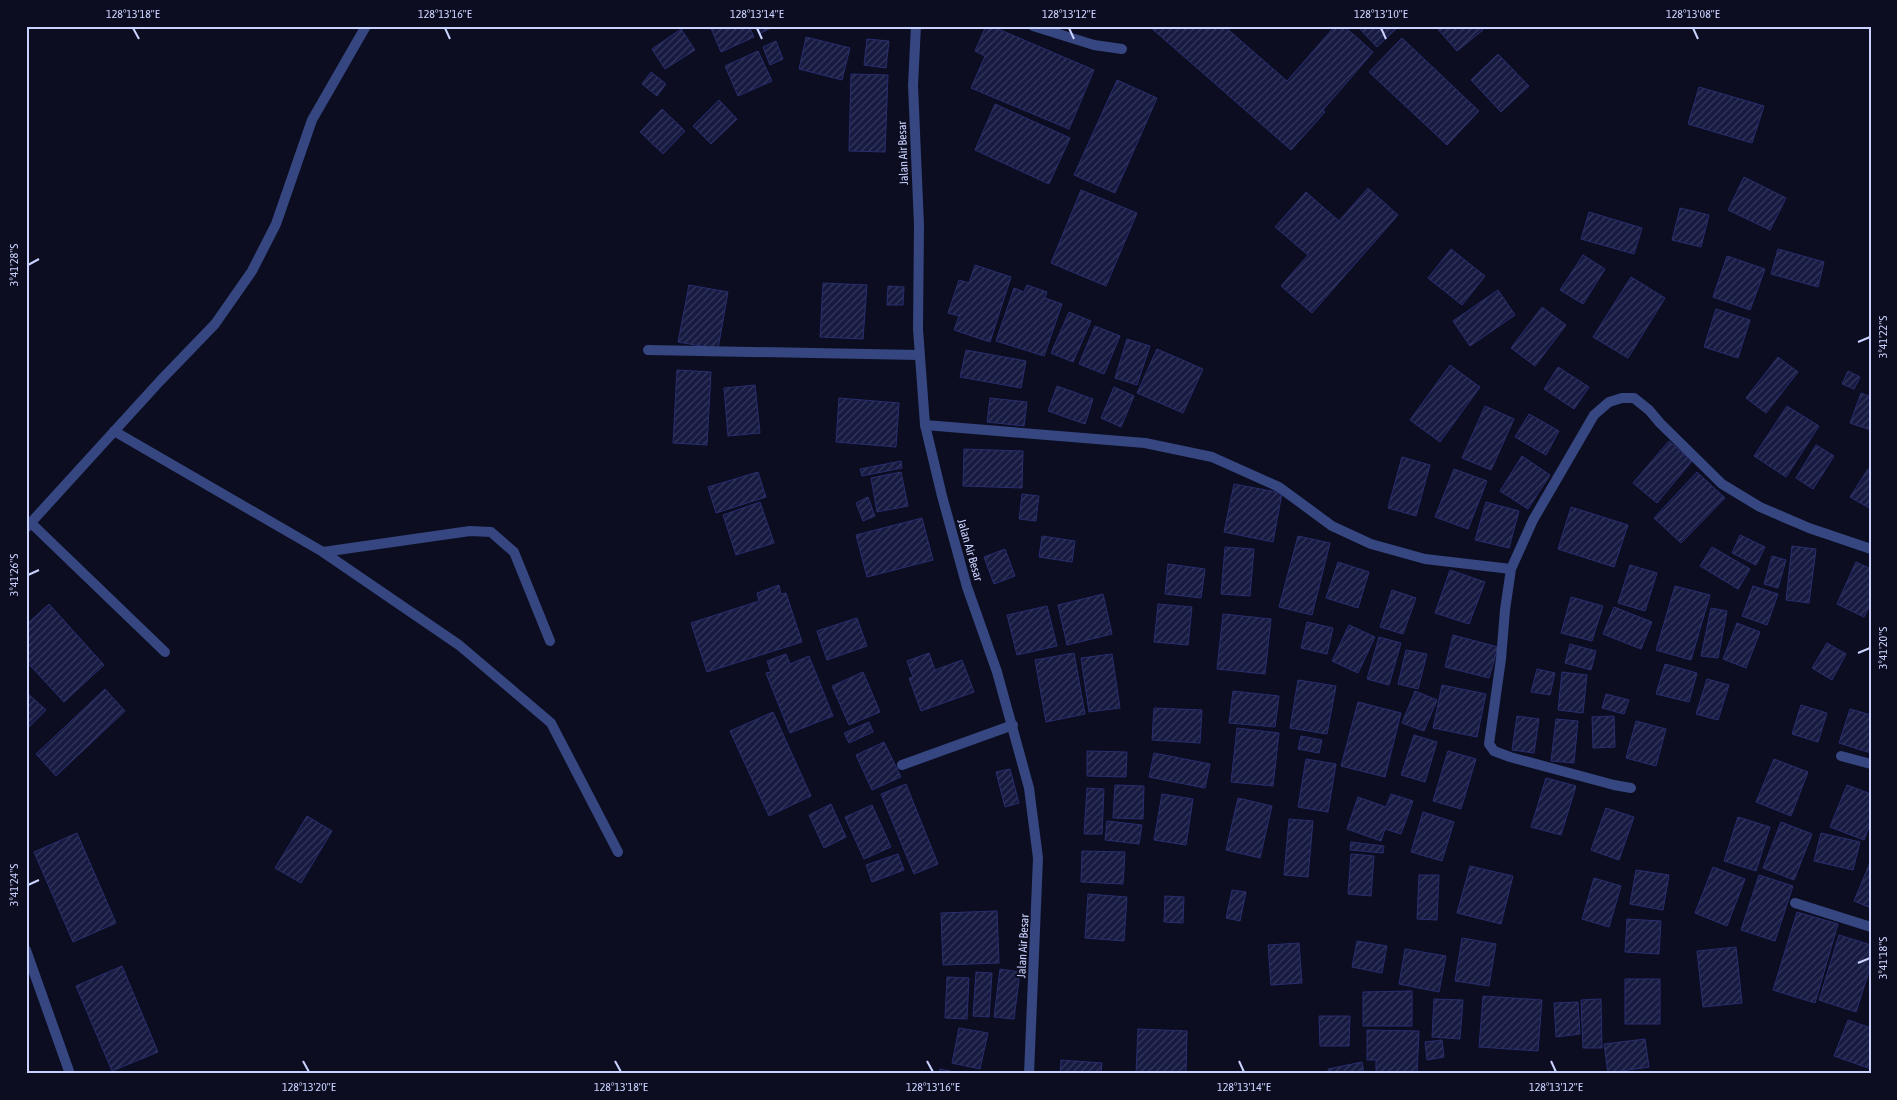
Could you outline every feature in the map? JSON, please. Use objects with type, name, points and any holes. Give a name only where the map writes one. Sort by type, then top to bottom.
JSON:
[{"type":"street","points":[[165,652],[29,525],[215,324],[252,271],[276,224],[312,120],[366,26]]},
{"type":"street","name":"Jalan Air Besar","points":[[916,26],[913,85],[919,225],[919,355],[925,425],[967,587],[997,672],[1029,788],[1038,858],[1029,1074]]},
{"type":"street","points":[[1033,26],[1094,45],[1122,49]]},
{"type":"street","points":[[648,350],[919,355]]},
{"type":"street","points":[[1631,788],[1510,757],[1494,751],[1488,744],[1501,659],[1511,569],[1534,520],[1594,415],[1609,402],[1622,398],[1634,398],[1649,410],[1722,484],[1760,507],[1809,528],[1871,549]]},
{"type":"street","points":[[925,425],[1145,443],[1212,457],[1279,486],[1332,526],[1371,544],[1424,559],[1511,569]]},
{"type":"street","points":[[114,431],[323,552],[460,646],[551,723],[618,852]]},
{"type":"street","points":[[323,552],[470,530],[491,532],[514,552],[550,640]]},
{"type":"street","points":[[902,765],[1013,725]]},
{"type":"street","points":[[1841,756],[1871,764]]},
{"type":"street","points":[[1795,903],[1871,927]]},
{"type":"street","points":[[26,950],[70,1074]]},
{"type":"building","points":[[710,26],[749,26],[754,37],[721,52]]},
{"type":"building","points":[[755,26],[775,26],[759,34]]},
{"type":"building","points":[[986,26],[991,26],[1094,70],[1069,129],[971,88],[985,56],[975,51]]},
{"type":"building","points":[[1149,26],[1224,26],[1287,81],[1335,26],[1344,26],[1373,52],[1323,110],[1325,112],[1291,150]]},
{"type":"building","points":[[1357,26],[1399,26],[1377,47]]},
{"type":"building","points":[[1480,26],[1483,30],[1457,51],[1436,27]]},
{"type":"building","points":[[681,29],[695,50],[665,69],[652,49]]},
{"type":"building","points":[[806,37],[850,48],[842,80],[799,69]]},
{"type":"building","points":[[1402,38],[1479,111],[1447,145],[1369,72]]},
{"type":"building","points":[[867,39],[889,41],[886,68],[864,65]]},
{"type":"building","points":[[776,41],[783,59],[770,65],[763,47]]},
{"type":"building","points":[[758,51],[772,81],[738,96],[725,66]]},
{"type":"building","points":[[1498,54],[1529,86],[1501,112],[1471,80]]},
{"type":"building","points":[[651,72],[666,84],[657,96],[642,84]]},
{"type":"building","points":[[851,74],[888,75],[885,152],[849,151]]},
{"type":"building","points":[[1117,80],[1157,98],[1115,193],[1074,175]]},
{"type":"building","points":[[1699,87],[1764,106],[1752,143],[1688,124]]},
{"type":"building","points":[[719,100],[737,119],[711,144],[693,126]]},
{"type":"building","points":[[995,104],[1070,138],[1049,184],[975,150]]},
{"type":"building","points":[[662,109],[685,131],[663,154],[640,132]]},
{"type":"building","points":[[1744,177],[1786,198],[1770,230],[1728,210]]},
{"type":"building","points":[[1368,188],[1398,215],[1312,313],[1281,286],[1308,255],[1275,227],[1306,192],[1339,221]]},
{"type":"building","points":[[1081,190],[1137,213],[1106,286],[1051,263]]},
{"type":"building","points":[[1680,208],[1709,215],[1701,247],[1672,240]]},
{"type":"building","points":[[1589,212],[1642,228],[1634,254],[1581,239]]},
{"type":"building","points":[[1451,249],[1485,276],[1462,305],[1428,278]]},
{"type":"building","points":[[1778,249],[1824,262],[1818,287],[1771,274]]},
{"type":"building","points":[[1583,255],[1605,269],[1583,304],[1560,290]]},
{"type":"building","points":[[1727,256],[1765,269],[1750,310],[1713,297]]},
{"type":"building","points":[[975,265],[1011,277],[990,342],[954,330],[959,316],[948,313],[959,280],[969,283]]},
{"type":"building","points":[[1631,277],[1665,298],[1628,358],[1593,337]]},
{"type":"building","points":[[823,283],[867,285],[863,339],[820,337]]},
{"type":"building","points":[[689,285],[728,292],[718,349],[678,342]]},
{"type":"building","points":[[1027,285],[1047,292],[1045,298],[1062,304],[1044,356],[996,341],[1014,288],[1024,292]]},
{"type":"building","points":[[888,286],[904,287],[903,305],[887,305]]},
{"type":"building","points":[[1498,290],[1515,315],[1470,346],[1453,321]]},
{"type":"building","points":[[1542,307],[1566,325],[1535,366],[1511,348]]},
{"type":"building","points":[[1716,309],[1750,320],[1738,358],[1704,347]]},
{"type":"building","points":[[1069,312],[1091,321],[1073,362],[1051,353]]},
{"type":"building","points":[[1095,326],[1120,336],[1104,374],[1079,364]]},
{"type":"building","points":[[1127,339],[1150,346],[1137,385],[1115,378]]},
{"type":"building","points":[[1157,349],[1203,369],[1183,413],[1137,393]]},
{"type":"building","points":[[966,350],[1026,361],[1021,388],[960,377]]},
{"type":"building","points":[[1778,357],[1798,372],[1766,413],[1746,398]]},
{"type":"building","points":[[1450,365],[1480,387],[1440,442],[1410,420]]},
{"type":"building","points":[[1558,367],[1589,387],[1574,409],[1544,389]]},
{"type":"building","points":[[677,370],[711,372],[707,445],[673,443]]},
{"type":"building","points":[[1848,371],[1860,377],[1854,389],[1842,384]]},
{"type":"building","points":[[755,385],[760,433],[728,436],[724,388]]},
{"type":"building","points":[[1057,386],[1093,399],[1085,424],[1048,411]]},
{"type":"building","points":[[1114,387],[1134,396],[1121,427],[1101,418]]},
{"type":"building","points":[[1861,393],[1871,397],[1871,430],[1850,423]]},
{"type":"building","points":[[839,398],[899,403],[896,447],[836,442]]},
{"type":"building","points":[[990,398],[1027,402],[1024,426],[987,422]]},
{"type":"building","points":[[1485,406],[1514,419],[1491,470],[1462,458]]},
{"type":"building","points":[[1787,406],[1819,426],[1786,477],[1754,456]]},
{"type":"building","points":[[1529,414],[1559,431],[1546,455],[1515,437]]},
{"type":"building","points":[[1669,441],[1692,461],[1657,503],[1633,483]]},
{"type":"building","points":[[1816,445],[1834,456],[1813,489],[1796,478]]},
{"type":"building","points":[[964,449],[1023,451],[1022,488],[963,486]]},
{"type":"building","points":[[1522,456],[1550,475],[1528,509],[1500,491]]},
{"type":"building","points":[[1402,457],[1430,465],[1416,516],[1388,508]]},
{"type":"building","points":[[901,461],[902,468],[862,476],[860,469]]},
{"type":"building","points":[[1454,469],[1487,481],[1468,529],[1435,517]]},
{"type":"building","points":[[1868,469],[1871,471],[1871,509],[1850,497]]},
{"type":"building","points":[[758,472],[766,497],[716,513],[708,487]]},
{"type":"building","points":[[901,472],[908,506],[877,512],[871,478]]},
{"type":"building","points":[[1697,472],[1725,498],[1681,543],[1654,518]]},
{"type":"building","points":[[1234,484],[1282,493],[1273,542],[1224,532]]},
{"type":"building","points":[[1022,494],[1039,496],[1036,521],[1019,519]]},
{"type":"building","points":[[868,497],[875,516],[863,521],[856,503]]},
{"type":"building","points":[[760,502],[774,543],[736,555],[723,515]]},
{"type":"building","points":[[1486,502],[1519,511],[1509,548],[1475,540]]},
{"type":"building","points":[[1571,507],[1628,525],[1614,567],[1558,549]]},
{"type":"building","points":[[922,518],[933,560],[867,577],[856,535]]},
{"type":"building","points":[[1740,535],[1765,547],[1756,565],[1732,553]]},
{"type":"building","points":[[1042,536],[1075,541],[1072,562],[1039,557]]},
{"type":"building","points":[[1298,536],[1330,543],[1312,615],[1279,607]]},
{"type":"building","points":[[1792,546],[1816,549],[1809,603],[1786,600]]},
{"type":"building","points":[[1225,547],[1254,549],[1250,596],[1221,594]]},
{"type":"building","points":[[1712,547],[1750,569],[1738,589],[1700,566]]},
{"type":"building","points":[[1005,549],[1015,576],[994,584],[984,557]]},
{"type":"building","points":[[1772,556],[1786,560],[1778,588],[1764,584]]},
{"type":"building","points":[[1338,562],[1369,572],[1358,608],[1326,598]]},
{"type":"building","points":[[1856,562],[1871,569],[1871,603],[1864,617],[1837,604]]},
{"type":"building","points":[[1168,564],[1205,569],[1201,598],[1165,594]]},
{"type":"building","points":[[1630,565],[1657,573],[1645,611],[1618,603]]},
{"type":"building","points":[[1450,570],[1485,582],[1469,624],[1435,613]]},
{"type":"building","points":[[779,585],[781,594],[786,593],[802,642],[707,672],[691,623],[759,601],[757,593]]},
{"type":"building","points":[[1675,586],[1710,595],[1691,660],[1656,650]]},
{"type":"building","points":[[1753,586],[1778,594],[1767,625],[1742,616]]},
{"type":"building","points":[[1392,590],[1416,598],[1403,634],[1380,627]]},
{"type":"building","points":[[1103,594],[1112,634],[1067,645],[1058,605]]},
{"type":"building","points":[[1571,597],[1603,606],[1592,641],[1561,633]]},
{"type":"building","points":[[49,604],[104,665],[64,702],[26,661],[26,625]]},
{"type":"building","points":[[1158,604],[1192,607],[1188,645],[1154,642]]},
{"type":"building","points":[[1047,606],[1057,646],[1017,655],[1007,615]]},
{"type":"building","points":[[1614,607],[1652,622],[1641,649],[1603,634]]},
{"type":"building","points":[[1711,608],[1727,611],[1718,658],[1701,656]]},
{"type":"building","points":[[1223,614],[1271,619],[1265,674],[1217,669]]},
{"type":"building","points":[[857,618],[867,646],[827,660],[817,631]]},
{"type":"building","points":[[1307,622],[1333,628],[1327,654],[1301,648]]},
{"type":"building","points":[[1737,623],[1760,632],[1746,668],[1723,659]]},
{"type":"building","points":[[1349,625],[1375,637],[1358,673],[1332,661]]},
{"type":"building","points":[[1453,635],[1498,647],[1489,678],[1445,667]]},
{"type":"building","points":[[1379,637],[1401,643],[1389,685],[1367,679]]},
{"type":"building","points":[[1827,643],[1846,654],[1832,680],[1812,668]]},
{"type":"building","points":[[1570,644],[1596,651],[1591,670],[1565,663]]},
{"type":"building","points":[[1406,650],[1427,654],[1418,689],[1398,684]]},
{"type":"building","points":[[929,653],[935,670],[962,660],[974,692],[921,711],[909,678],[913,677],[907,661]]},
{"type":"building","points":[[1074,653],[1085,714],[1046,722],[1035,660]]},
{"type":"building","points":[[786,654],[790,664],[809,656],[833,716],[790,733],[766,673],[771,672],[767,661]]},
{"type":"building","points":[[1112,654],[1120,708],[1089,712],[1081,658]]},
{"type":"building","points":[[1665,664],[1697,673],[1689,702],[1656,694]]},
{"type":"building","points":[[1537,669],[1555,673],[1550,695],[1531,692]]},
{"type":"building","points":[[863,672],[880,712],[849,725],[832,686]]},
{"type":"building","points":[[1562,672],[1587,675],[1583,713],[1558,710]]},
{"type":"building","points":[[1707,679],[1729,685],[1718,720],[1696,714]]},
{"type":"building","points":[[1298,680],[1336,686],[1327,734],[1290,728]]},
{"type":"building","points":[[1442,685],[1486,694],[1477,737],[1433,728]]},
{"type":"building","points":[[105,689],[125,711],[56,776],[36,754]]},
{"type":"building","points":[[1233,691],[1279,696],[1275,727],[1229,723]]},
{"type":"building","points":[[1415,691],[1437,700],[1424,731],[1402,723]]},
{"type":"building","points":[[26,692],[46,710],[26,730]]},
{"type":"building","points":[[1606,694],[1629,700],[1624,714],[1602,708]]},
{"type":"building","points":[[1358,702],[1401,713],[1385,777],[1341,766]]},
{"type":"building","points":[[1801,705],[1827,713],[1818,742],[1792,734]]},
{"type":"building","points":[[1154,708],[1202,710],[1200,743],[1152,740]]},
{"type":"building","points":[[1850,709],[1871,715],[1871,753],[1839,743]]},
{"type":"building","points":[[773,712],[811,796],[769,816],[730,731]]},
{"type":"building","points":[[1517,716],[1539,719],[1534,753],[1512,750]]},
{"type":"building","points":[[1614,716],[1615,747],[1593,748],[1592,717]]},
{"type":"building","points":[[1556,719],[1578,721],[1574,763],[1551,761]]},
{"type":"building","points":[[1636,721],[1666,729],[1656,766],[1626,758]]},
{"type":"building","points":[[869,722],[873,732],[849,743],[844,733]]},
{"type":"building","points":[[1237,728],[1279,733],[1273,786],[1231,782]]},
{"type":"building","points":[[1414,735],[1437,742],[1425,782],[1401,775]]},
{"type":"building","points":[[1301,736],[1322,740],[1319,753],[1298,749]]},
{"type":"building","points":[[884,742],[901,777],[872,790],[856,755]]},
{"type":"building","points":[[1087,751],[1127,752],[1126,777],[1087,776]]},
{"type":"building","points":[[1448,751],[1476,759],[1461,809],[1433,801]]},
{"type":"building","points":[[1154,753],[1210,764],[1205,788],[1149,777]]},
{"type":"building","points":[[1306,759],[1336,764],[1328,812],[1298,807]]},
{"type":"building","points":[[1774,759],[1808,772],[1791,816],[1756,802]]},
{"type":"building","points":[[1010,769],[1019,803],[1005,807],[996,772]]},
{"type":"building","points":[[1546,778],[1576,786],[1561,835],[1531,827]]},
{"type":"building","points":[[906,784],[938,864],[914,874],[881,794]]},
{"type":"building","points":[[1115,785],[1144,786],[1143,819],[1113,818]]},
{"type":"building","points":[[1847,785],[1871,794],[1871,821],[1864,840],[1830,827]]},
{"type":"building","points":[[1087,788],[1104,789],[1102,834],[1084,834]]},
{"type":"building","points":[[1162,794],[1193,799],[1186,845],[1154,840]]},
{"type":"building","points":[[1391,794],[1413,801],[1401,834],[1385,829],[1381,841],[1347,829],[1358,797],[1386,807]]},
{"type":"building","points":[[1238,798],[1272,806],[1260,858],[1226,850]]},
{"type":"building","points":[[831,804],[846,837],[824,848],[809,815]]},
{"type":"building","points":[[872,805],[891,847],[864,859],[845,817]]},
{"type":"building","points":[[1606,808],[1634,817],[1619,860],[1591,850]]},
{"type":"building","points":[[1423,812],[1454,822],[1442,861],[1411,852]]},
{"type":"building","points":[[307,816],[332,831],[301,883],[275,868]]},
{"type":"building","points":[[1738,817],[1770,827],[1756,871],[1724,861]]},
{"type":"building","points":[[1289,819],[1313,821],[1308,877],[1284,875]]},
{"type":"building","points":[[1107,821],[1142,825],[1139,844],[1105,840]]},
{"type":"building","points":[[1781,822],[1812,834],[1794,880],[1763,868]]},
{"type":"building","points":[[77,833],[116,923],[73,942],[34,852]]},
{"type":"building","points":[[1821,833],[1860,842],[1853,870],[1814,861]]},
{"type":"building","points":[[1351,842],[1384,846],[1383,853],[1350,850]]},
{"type":"building","points":[[1082,851],[1125,852],[1123,884],[1081,882]]},
{"type":"building","points":[[898,854],[904,870],[872,882],[866,865]]},
{"type":"building","points":[[1351,854],[1374,856],[1371,896],[1348,894]]},
{"type":"building","points":[[1871,860],[1871,908],[1854,901]]},
{"type":"building","points":[[1470,866],[1513,876],[1501,924],[1457,913]]},
{"type":"building","points":[[1713,867],[1745,879],[1727,926],[1695,913]]},
{"type":"building","points":[[1636,870],[1669,875],[1663,910],[1630,904]]},
{"type":"building","points":[[1419,875],[1439,875],[1437,920],[1417,919]]},
{"type":"building","points":[[1759,875],[1793,886],[1775,941],[1741,930]]},
{"type":"building","points":[[1594,878],[1621,886],[1609,927],[1582,919]]},
{"type":"building","points":[[1232,890],[1246,892],[1240,921],[1226,918]]},
{"type":"building","points":[[1088,894],[1127,897],[1124,941],[1085,938]]},
{"type":"building","points":[[1165,896],[1184,897],[1183,923],[1164,922]]},
{"type":"building","points":[[997,911],[999,963],[943,965],[941,913]]},
{"type":"building","points":[[1797,912],[1838,924],[1815,1003],[1773,990]]},
{"type":"building","points":[[1627,919],[1661,921],[1659,954],[1625,952]]},
{"type":"building","points":[[1839,935],[1871,945],[1871,965],[1856,1012],[1819,1000]]},
{"type":"building","points":[[1462,938],[1496,944],[1489,986],[1455,981]]},
{"type":"building","points":[[1357,941],[1387,946],[1382,973],[1352,967]]},
{"type":"building","points":[[1299,943],[1302,983],[1271,985],[1268,945]]},
{"type":"building","points":[[1736,947],[1742,1003],[1703,1007],[1697,951]]},
{"type":"building","points":[[1405,949],[1446,956],[1439,992],[1399,984]]},
{"type":"building","points":[[122,966],[158,1052],[112,1071],[76,986]]},
{"type":"building","points":[[1000,969],[1020,972],[1014,1019],[994,1017]]},
{"type":"building","points":[[976,972],[992,973],[989,1017],[973,1016]]},
{"type":"building","points":[[947,977],[969,978],[967,1019],[945,1018]]},
{"type":"building","points":[[1625,979],[1660,979],[1660,1024],[1625,1024]]},
{"type":"building","points":[[1412,991],[1412,1026],[1363,1026],[1363,992]]},
{"type":"building","points":[[1483,996],[1542,1000],[1538,1051],[1479,1047]]},
{"type":"building","points":[[1434,999],[1463,1000],[1460,1039],[1432,1037]]},
{"type":"building","points":[[1601,999],[1602,1048],[1583,1048],[1581,1000]]},
{"type":"building","points":[[1578,1002],[1580,1034],[1556,1037],[1554,1003]]},
{"type":"building","points":[[1319,1016],[1350,1016],[1349,1046],[1320,1046]]},
{"type":"building","points":[[1848,1020],[1871,1028],[1871,1069],[1834,1056]]},
{"type":"building","points":[[959,1028],[988,1033],[980,1069],[952,1063]]},
{"type":"building","points":[[1138,1029],[1187,1031],[1186,1074],[1136,1074]]},
{"type":"building","points":[[1367,1030],[1419,1031],[1417,1074],[1376,1074],[1376,1060],[1367,1060]]},
{"type":"building","points":[[1645,1039],[1649,1067],[1608,1073],[1604,1044]]},
{"type":"building","points":[[1442,1040],[1444,1057],[1427,1060],[1425,1042]]},
{"type":"building","points":[[1061,1060],[1102,1063],[1101,1074],[1060,1074]]},
{"type":"building","points":[[1362,1062],[1364,1074],[1329,1074],[1328,1069]]},
{"type":"building","points":[[940,1069],[964,1074],[939,1074]]}]
